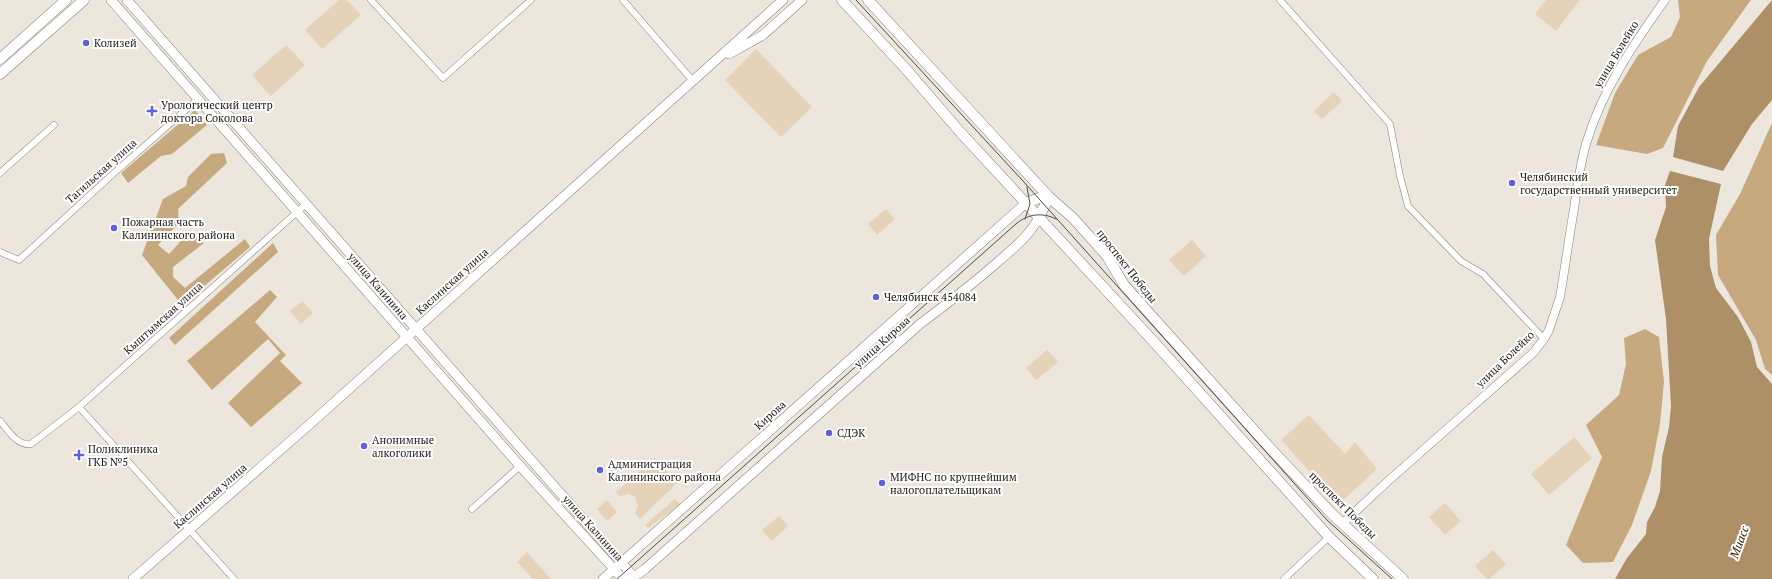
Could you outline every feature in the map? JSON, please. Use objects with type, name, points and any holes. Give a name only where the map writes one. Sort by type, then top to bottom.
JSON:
[{"type":"main road","points":[[0,59],[66,0]]},
{"type":"main road","points":[[0,74],[84,0]]},
{"type":"main road","name":"улица Калинина","points":[[111,0],[520,466],[620,576],[633,578]]},
{"type":"main road","name":"улица Калинина","points":[[127,0],[633,578]]},
{"type":"main road","name":"Каслинская улица","points":[[133,579],[416,329],[783,0]]},
{"type":"main road","name":"Каслинская улица","points":[[714,63],[763,35],[802,0]]},
{"type":"main road","points":[[842,0],[1329,537],[1373,579]]},
{"type":"main road","name":"проспект Победы","points":[[868,0],[1048,197],[1073,218],[1107,256],[1124,285],[1269,447],[1342,524],[1403,579]]},
{"type":"main road","points":[[1026,203],[1039,198],[1048,197]]},
{"type":"main road","name":"улица Кирова","points":[[633,578],[920,324],[957,297],[1029,234],[1040,217],[1048,197]]},
{"type":"main road","name":"Кирова","points":[[603,579],[954,269],[1026,203]]},
{"type":"main road","name":"улица Болейко","points":[[1329,537],[1342,524]]},
{"type":"street","points":[[372,0],[443,78],[532,0]]},
{"type":"street","points":[[623,0],[693,81]]},
{"type":"street","points":[[1280,0],[1390,124],[1400,176],[1408,206],[1460,261],[1483,274],[1544,339]]},
{"type":"street","name":"улица Болейко","points":[[1342,524],[1521,363],[1544,339],[1560,297],[1578,177],[1586,143],[1602,102],[1627,54],[1665,0]]},
{"type":"street","name":"Тагильская улица","points":[[0,252],[19,260],[198,99]]},
{"type":"street","points":[[0,173],[54,125]]},
{"type":"street","name":"Кыштымская улица","points":[[0,421],[19,442],[25,445],[31,444],[79,407],[306,204]]},
{"type":"street","points":[[79,407],[234,579]]},
{"type":"street","points":[[472,509],[520,466]]},
{"type":"street","name":"улица Болейко","points":[[1284,579],[1329,537]]},
{"type":"shaded area","points":[[339,0],[347,0],[361,15],[322,49],[305,30]]},
{"type":"shaded area","points":[[1546,0],[1580,0],[1556,31],[1535,14]]},
{"type":"shaded area","points":[[1678,0],[1751,0],[1707,61],[1663,148],[1647,154],[1596,145],[1615,93],[1638,55],[1671,37],[1680,17]]},
{"type":"shaded area","points":[[286,45],[305,65],[271,96],[252,75]]},
{"type":"shaded area","points":[[756,49],[812,107],[781,137],[725,80]]},
{"type":"shaded area","points":[[1334,92],[1342,101],[1322,119],[1314,111]]},
{"type":"shaded area","points":[[195,110],[207,125],[172,154],[161,156],[128,183],[121,173]]},
{"type":"shaded area","points":[[1772,123],[1772,375],[1765,369],[1756,340],[1718,275],[1716,235],[1740,194]]},
{"type":"shaded area","points":[[224,153],[227,163],[178,209],[179,223],[158,245],[169,254],[190,231],[204,243],[173,267],[173,277],[185,288],[245,239],[250,247],[182,305],[142,255],[163,199],[186,186],[188,177],[211,154]]},
{"type":"shaded area","points":[[886,209],[895,219],[877,235],[868,224]]},
{"type":"shaded area","points":[[1192,240],[1206,256],[1184,276],[1169,260]]},
{"type":"shaded area","points":[[273,243],[278,252],[175,345],[169,338]]},
{"type":"shaded area","points":[[270,290],[277,297],[255,322],[286,355],[280,361],[302,383],[251,427],[228,403],[280,353],[268,339],[212,390],[187,361]]},
{"type":"shaded area","points":[[302,301],[313,313],[301,324],[290,311]]},
{"type":"shaded area","points":[[1645,329],[1659,337],[1664,382],[1660,424],[1651,471],[1632,525],[1613,562],[1583,563],[1566,545],[1602,457],[1586,425],[1619,395],[1626,364],[1624,338]]},
{"type":"shaded area","points":[[1047,350],[1058,362],[1036,380],[1026,368]]},
{"type":"shaded area","points":[[1309,415],[1345,454],[1355,442],[1377,469],[1339,504],[1281,440]]},
{"type":"shaded area","points":[[1574,437],[1592,458],[1549,495],[1531,474]]},
{"type":"shaded area","points":[[655,458],[677,483],[640,519],[635,513],[638,506],[635,497],[629,494],[619,496],[616,492]]},
{"type":"shaded area","points":[[675,499],[680,504],[648,528],[645,525]]},
{"type":"shaded area","points":[[607,500],[617,512],[607,521],[597,509]]},
{"type":"shaded area","points":[[1445,503],[1461,521],[1445,535],[1429,517]]},
{"type":"shaded area","points":[[779,516],[788,526],[772,541],[762,530]]},
{"type":"shaded area","points":[[1493,550],[1506,564],[1489,579],[1487,579],[1475,566]]},
{"type":"shaded area","points":[[527,552],[551,579],[533,579],[517,562]]},
{"type":"water","points":[[1772,0],[1772,100],[1752,124],[1723,171],[1673,157],[1678,126],[1699,87]]},
{"type":"water","name":"Миасс","points":[[1670,171],[1721,184],[1709,239],[1710,266],[1716,288],[1738,317],[1751,342],[1757,367],[1772,384],[1772,579],[1615,579],[1627,558],[1646,534],[1647,522],[1655,507],[1660,491],[1662,457],[1669,427],[1671,406],[1666,319],[1655,240],[1666,207],[1665,185]]},
{"type":"tram line","points":[[856,0],[1023,181],[1327,520],[1392,579]]},
{"type":"tram line","points":[[1025,219],[1030,204],[1027,187]]},
{"type":"tram line","points":[[617,579],[1017,223],[1036,215],[1046,215],[1056,219]]},
{"type":"place","name":"Колизей","points":[[86,43]]},
{"type":"place","name":"Урологический центр доктора Соколова","points":[[152,111]]},
{"type":"place","name":"Челябинский государственный университет","points":[[1512,183]]},
{"type":"place","name":"Пожарная часть Калининского района","points":[[114,228]]},
{"type":"place","name":"Челябинск 454084","points":[[876,297]]},
{"type":"place","name":"СДЭК","points":[[829,433]]},
{"type":"place","name":"Анонимные алкоголики","points":[[364,446]]},
{"type":"place","name":"Поликлиника ГКБ №5","points":[[79,455]]},
{"type":"place","name":"Администрация Калининского района","points":[[600,470]]},
{"type":"place","name":"МИФНС по крупнейшим налогоплательщикам","points":[[882,483]]}]
